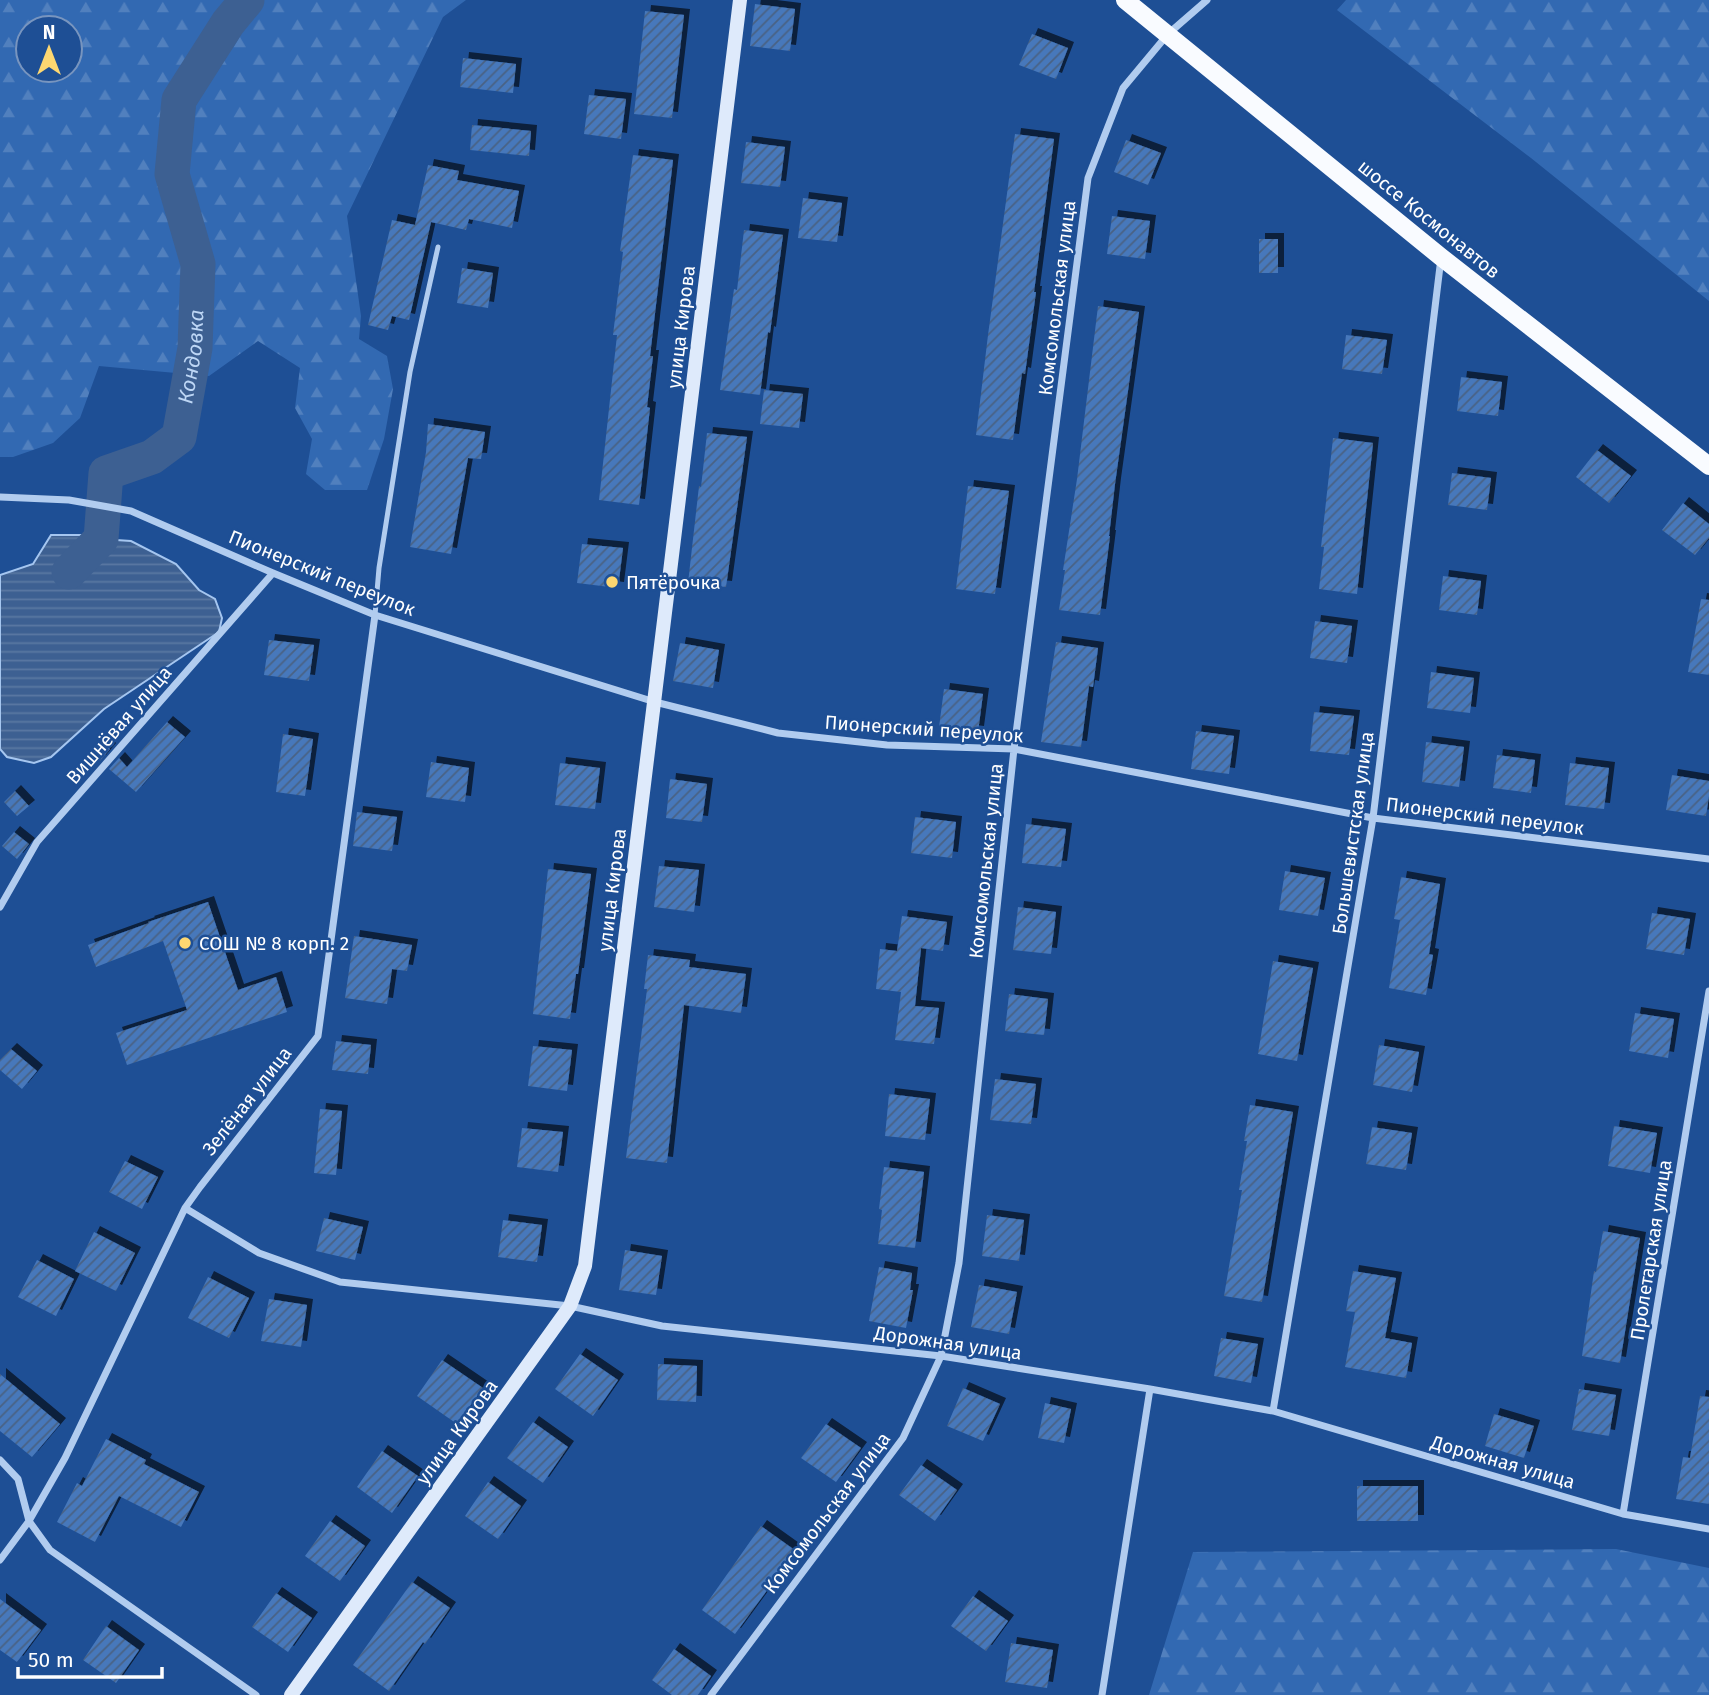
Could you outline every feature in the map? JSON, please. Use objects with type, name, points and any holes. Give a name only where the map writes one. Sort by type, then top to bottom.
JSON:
[{"type":"main road","name":"шоссе Космонавтов","points":[[1125,0],[1441,257],[1709,466]]},
{"type":"street","name":"улица Кирова","points":[[291,1695],[570,1306],[585,1266],[740,0]]},
{"type":"street","name":"Комсомольская улица","points":[[711,1695],[903,1438],[941,1356],[959,1263],[1014,749],[1088,178],[1123,88],[1168,34],[1207,0]]},
{"type":"street","name":"Большевистская улица","points":[[1273,1411],[1373,818],[1441,257]]},
{"type":"street","name":"Пионерский переулок","points":[[0,497],[69,500],[131,511],[375,615],[654,702],[778,733],[887,745],[1014,749],[1373,818],[1709,859]]},
{"type":"street","name":"Вишнёвая улица","points":[[0,907],[37,842],[273,573]]},
{"type":"street","name":"Зелёная улица","points":[[0,1560],[29,1521],[65,1458],[185,1208],[318,1036],[375,615]]},
{"type":"street","name":"Пролетарская улица","points":[[1623,1514],[1709,991]]},
{"type":"street","name":"Дорожная улица","points":[[185,1208],[259,1253],[340,1282],[570,1306],[662,1326],[941,1356],[1273,1411],[1623,1514],[1709,1529]]},
{"type":"street","points":[[1102,1695],[1150,1389]]},
{"type":"street","points":[[0,1460],[18,1479],[29,1521],[51,1550],[256,1695]]},
{"type":"lane","points":[[375,615],[379,568],[408,385],[438,247]]},
{"type":"green space","points":[[0,0],[466,0],[443,17],[347,216],[361,316],[359,339],[387,356],[393,389],[384,439],[367,490],[325,490],[306,474],[312,439],[295,408],[300,368],[258,341],[209,376],[99,366],[80,418],[53,443],[13,457],[0,457]]},
{"type":"green space","points":[[1346,0],[1709,0],[1709,301],[1531,158],[1337,10]]},
{"type":"green space","points":[[1616,1549],[1709,1568],[1709,1695],[1149,1695],[1193,1552]]},
{"type":"shaded area","points":[[51,535],[90,535],[101,539],[131,541],[176,564],[199,590],[215,599],[222,618],[219,632],[104,709],[51,757],[34,763],[7,757],[0,749],[0,575],[33,564]]},
{"type":"building","points":[[755,4],[795,9],[790,51],[750,46]]},
{"type":"building","points":[[645,11],[684,15],[672,118],[634,114]]},
{"type":"building","points":[[1032,34],[1068,48],[1056,79],[1019,65]]},
{"type":"building","points":[[463,58],[516,64],[513,93],[460,87]]},
{"type":"building","points":[[589,95],[626,99],[621,139],[584,134]]},
{"type":"building","points":[[472,125],[531,131],[529,156],[470,150]]},
{"type":"building","points":[[1015,134],[1054,139],[1025,374],[1022,373],[1013,440],[976,435]]},
{"type":"building","points":[[1126,140],[1161,153],[1148,185],[1114,172]]},
{"type":"building","points":[[746,142],[785,147],[780,187],[741,183]]},
{"type":"building","points":[[633,155],[673,160],[650,356],[653,356],[647,407],[650,408],[639,505],[599,500],[617,335],[613,335],[623,252],[620,251]]},
{"type":"building","points":[[428,165],[459,171],[457,180],[519,191],[512,228],[469,219],[466,230],[431,222],[409,320],[392,316],[388,330],[368,325],[392,220],[415,225]]},
{"type":"building","points":[[803,198],[842,203],[837,242],[798,238]]},
{"type":"building","points":[[1112,216],[1150,221],[1145,259],[1107,254]]},
{"type":"building","points":[[744,230],[783,235],[760,395],[720,390]]},
{"type":"building","points":[[1259,239],[1278,239],[1278,273],[1259,273]]},
{"type":"building","points":[[462,268],[493,273],[488,308],[457,303]]},
{"type":"building","points":[[1098,306],[1139,312],[1100,615],[1059,610]]},
{"type":"building","points":[[1346,335],[1387,340],[1382,374],[1342,369]]},
{"type":"building","points":[[1461,377],[1502,382],[1498,416],[1457,411]]},
{"type":"building","points":[[764,390],[803,394],[799,428],[760,424]]},
{"type":"building","points":[[428,424],[485,432],[481,459],[468,458],[451,554],[410,547]]},
{"type":"building","points":[[707,433],[747,437],[726,587],[688,583]]},
{"type":"building","points":[[1333,438],[1373,443],[1357,594],[1319,589]]},
{"type":"building","points":[[1597,450],[1631,476],[1609,503],[1576,477]]},
{"type":"building","points":[[1452,473],[1491,478],[1487,510],[1448,505]]},
{"type":"building","points":[[968,486],[1009,491],[995,594],[956,589]]},
{"type":"building","points":[[1683,503],[1709,524],[1709,538],[1695,555],[1662,530]]},
{"type":"building","points":[[582,544],[623,548],[618,588],[577,583]]},
{"type":"building","points":[[1443,576],[1481,581],[1477,615],[1439,610]]},
{"type":"building","points":[[1701,599],[1709,600],[1709,675],[1688,672]]},
{"type":"building","points":[[1315,621],[1352,626],[1347,663],[1310,658]]},
{"type":"building","points":[[269,640],[314,645],[309,681],[264,675]]},
{"type":"building","points":[[1056,642],[1098,648],[1093,687],[1089,686],[1081,747],[1041,742]]},
{"type":"building","points":[[680,643],[719,650],[713,688],[673,681]]},
{"type":"building","points":[[1431,672],[1474,678],[1470,713],[1427,708]]},
{"type":"building","points":[[944,689],[983,694],[978,732],[939,727]]},
{"type":"building","points":[[1314,712],[1354,716],[1349,755],[1310,751]]},
{"type":"building","points":[[167,722],[185,737],[136,792],[109,769],[119,758],[127,767]]},
{"type":"building","points":[[1196,731],[1234,736],[1229,774],[1191,769]]},
{"type":"building","points":[[283,734],[313,739],[305,796],[276,792]]},
{"type":"building","points":[[101,740],[110,749],[100,761],[89,751]]},
{"type":"building","points":[[1426,742],[1464,747],[1459,787],[1422,782]]},
{"type":"building","points":[[1497,755],[1535,760],[1531,793],[1493,788]]},
{"type":"building","points":[[431,762],[469,768],[465,802],[426,797]]},
{"type":"building","points":[[560,763],[600,768],[595,809],[555,805]]},
{"type":"building","points":[[1570,763],[1609,768],[1604,809],[1565,805]]},
{"type":"building","points":[[1672,775],[1709,781],[1706,816],[1666,810]]},
{"type":"building","points":[[670,779],[707,784],[702,822],[666,818]]},
{"type":"building","points":[[15,791],[29,806],[17,816],[4,802]]},
{"type":"building","points":[[357,812],[397,817],[392,851],[353,846]]},
{"type":"building","points":[[915,817],[956,822],[952,858],[911,853]]},
{"type":"building","points":[[1026,824],[1066,829],[1061,867],[1022,863]]},
{"type":"building","points":[[14,832],[29,844],[17,859],[2,846]]},
{"type":"building","points":[[659,866],[699,870],[694,912],[654,907]]},
{"type":"building","points":[[548,869],[591,874],[570,1019],[533,1014]]},
{"type":"building","points":[[1285,871],[1325,878],[1318,916],[1279,910]]},
{"type":"building","points":[[1401,877],[1440,884],[1429,954],[1433,955],[1426,995],[1389,988],[1400,920],[1394,919]]},
{"type":"building","points":[[208,902],[238,990],[276,977],[287,1012],[127,1065],[116,1033],[187,1010],[163,941],[96,967],[88,945]]},
{"type":"building","points":[[1018,907],[1056,912],[1051,954],[1013,950]]},
{"type":"building","points":[[1652,913],[1690,919],[1684,955],[1646,949]]},
{"type":"building","points":[[902,916],[947,922],[943,951],[921,948],[915,1006],[939,1008],[934,1044],[895,1040],[901,992],[876,989],[880,949],[897,951]]},
{"type":"building","points":[[354,936],[412,945],[407,971],[392,969],[387,1004],[345,998]]},
{"type":"building","points":[[648,955],[690,960],[689,967],[746,974],[741,1013],[684,1005],[667,1163],[626,1158],[647,989],[644,989]]},
{"type":"building","points":[[1273,961],[1313,968],[1297,1061],[1258,1054]]},
{"type":"building","points":[[1009,994],[1048,999],[1044,1035],[1005,1031]]},
{"type":"building","points":[[1635,1013],[1674,1019],[1668,1058],[1629,1051]]},
{"type":"building","points":[[336,1041],[371,1045],[368,1074],[332,1070]]},
{"type":"building","points":[[1379,1045],[1419,1052],[1412,1092],[1373,1085]]},
{"type":"building","points":[[533,1046],[572,1050],[567,1091],[528,1086]]},
{"type":"building","points":[[11,1049],[37,1071],[22,1089],[0,1070],[0,1060]]},
{"type":"building","points":[[995,1079],[1036,1084],[1031,1124],[990,1120]]},
{"type":"building","points":[[889,1094],[930,1099],[925,1140],[885,1136]]},
{"type":"building","points":[[1250,1105],[1293,1112],[1262,1302],[1224,1296],[1242,1190],[1239,1190]]},
{"type":"building","points":[[320,1109],[342,1111],[336,1175],[314,1173]]},
{"type":"building","points":[[1614,1126],[1657,1133],[1650,1173],[1608,1166]]},
{"type":"building","points":[[1372,1127],[1412,1133],[1406,1170],[1366,1164]]},
{"type":"building","points":[[522,1128],[563,1132],[558,1172],[517,1167]]},
{"type":"building","points":[[125,1161],[158,1177],[142,1209],[109,1192]]},
{"type":"building","points":[[884,1167],[924,1172],[915,1248],[878,1244]]},
{"type":"building","points":[[987,1215],[1024,1220],[1019,1261],[982,1256]]},
{"type":"building","points":[[324,1218],[363,1227],[355,1260],[316,1251]]},
{"type":"building","points":[[503,1220],[542,1225],[537,1262],[498,1257]]},
{"type":"building","points":[[1603,1231],[1640,1238],[1620,1363],[1582,1356],[1594,1271],[1596,1272]]},
{"type":"building","points":[[94,1232],[135,1253],[116,1291],[75,1271]]},
{"type":"building","points":[[625,1250],[662,1256],[656,1295],[619,1290]]},
{"type":"building","points":[[37,1260],[74,1279],[56,1316],[18,1297]]},
{"type":"building","points":[[879,1267],[912,1273],[910,1290],[913,1290],[906,1328],[869,1321]]},
{"type":"building","points":[[1353,1271],[1396,1278],[1385,1338],[1412,1343],[1406,1378],[1345,1367],[1355,1312],[1346,1311]]},
{"type":"building","points":[[208,1277],[249,1298],[229,1338],[188,1318]]},
{"type":"building","points":[[979,1285],[1017,1292],[1009,1334],[971,1327]]},
{"type":"building","points":[[269,1299],[307,1305],[301,1347],[261,1341]]},
{"type":"building","points":[[1221,1338],[1258,1344],[1251,1383],[1214,1376]]},
{"type":"building","points":[[580,1354],[618,1380],[593,1416],[555,1389]]},
{"type":"building","points":[[442,1360],[483,1388],[457,1424],[417,1396]]},
{"type":"building","points":[[658,1364],[697,1366],[696,1402],[657,1400]]},
{"type":"building","points":[[0,1374],[60,1424],[32,1457],[0,1431]]},
{"type":"building","points":[[963,1388],[1000,1404],[983,1441],[947,1426]]},
{"type":"building","points":[[1579,1389],[1616,1395],[1609,1436],[1572,1430]]},
{"type":"building","points":[[1700,1396],[1709,1397],[1709,1504],[1676,1499],[1683,1457],[1690,1458]]},
{"type":"building","points":[[1045,1403],[1071,1409],[1064,1443],[1038,1438]]},
{"type":"building","points":[[1494,1414],[1534,1426],[1524,1458],[1485,1446]]},
{"type":"building","points":[[533,1422],[568,1447],[543,1483],[507,1458]]},
{"type":"building","points":[[826,1424],[861,1448],[836,1482],[801,1458]]},
{"type":"building","points":[[106,1439],[146,1460],[144,1464],[199,1492],[181,1527],[119,1496],[95,1542],[57,1522],[77,1483],[82,1486]]},
{"type":"building","points":[[382,1451],[418,1476],[392,1513],[357,1487]]},
{"type":"building","points":[[921,1465],[957,1490],[935,1521],[899,1495]]},
{"type":"building","points":[[488,1482],[521,1506],[498,1539],[465,1516]]},
{"type":"building","points":[[1357,1486],[1418,1486],[1418,1521],[1357,1521]]},
{"type":"building","points":[[330,1521],[365,1546],[340,1581],[305,1556]]},
{"type":"building","points":[[761,1526],[796,1551],[735,1634],[702,1610]]},
{"type":"building","points":[[412,1582],[450,1608],[389,1691],[353,1665]]},
{"type":"building","points":[[276,1593],[312,1618],[288,1652],[252,1627]]},
{"type":"building","points":[[973,1596],[1008,1621],[986,1651],[951,1626]]},
{"type":"building","points":[[0,1599],[41,1630],[17,1662],[0,1650]]},
{"type":"building","points":[[106,1626],[139,1650],[116,1683],[83,1660]]},
{"type":"building","points":[[1011,1643],[1053,1650],[1047,1688],[1005,1682]]},
{"type":"building","points":[[674,1649],[711,1676],[698,1695],[672,1695],[652,1680]]},
{"type":"waterway","name":"Кондовка","points":[[69,572],[101,539],[106,473],[152,457],[179,437],[195,348],[198,264],[172,174],[179,100],[228,23],[247,0]]},
{"type":"place","name":"Пятёрочка","points":[[612,582]]},
{"type":"place","name":"СОШ № 8 корп. 2","points":[[185,943]]}]
